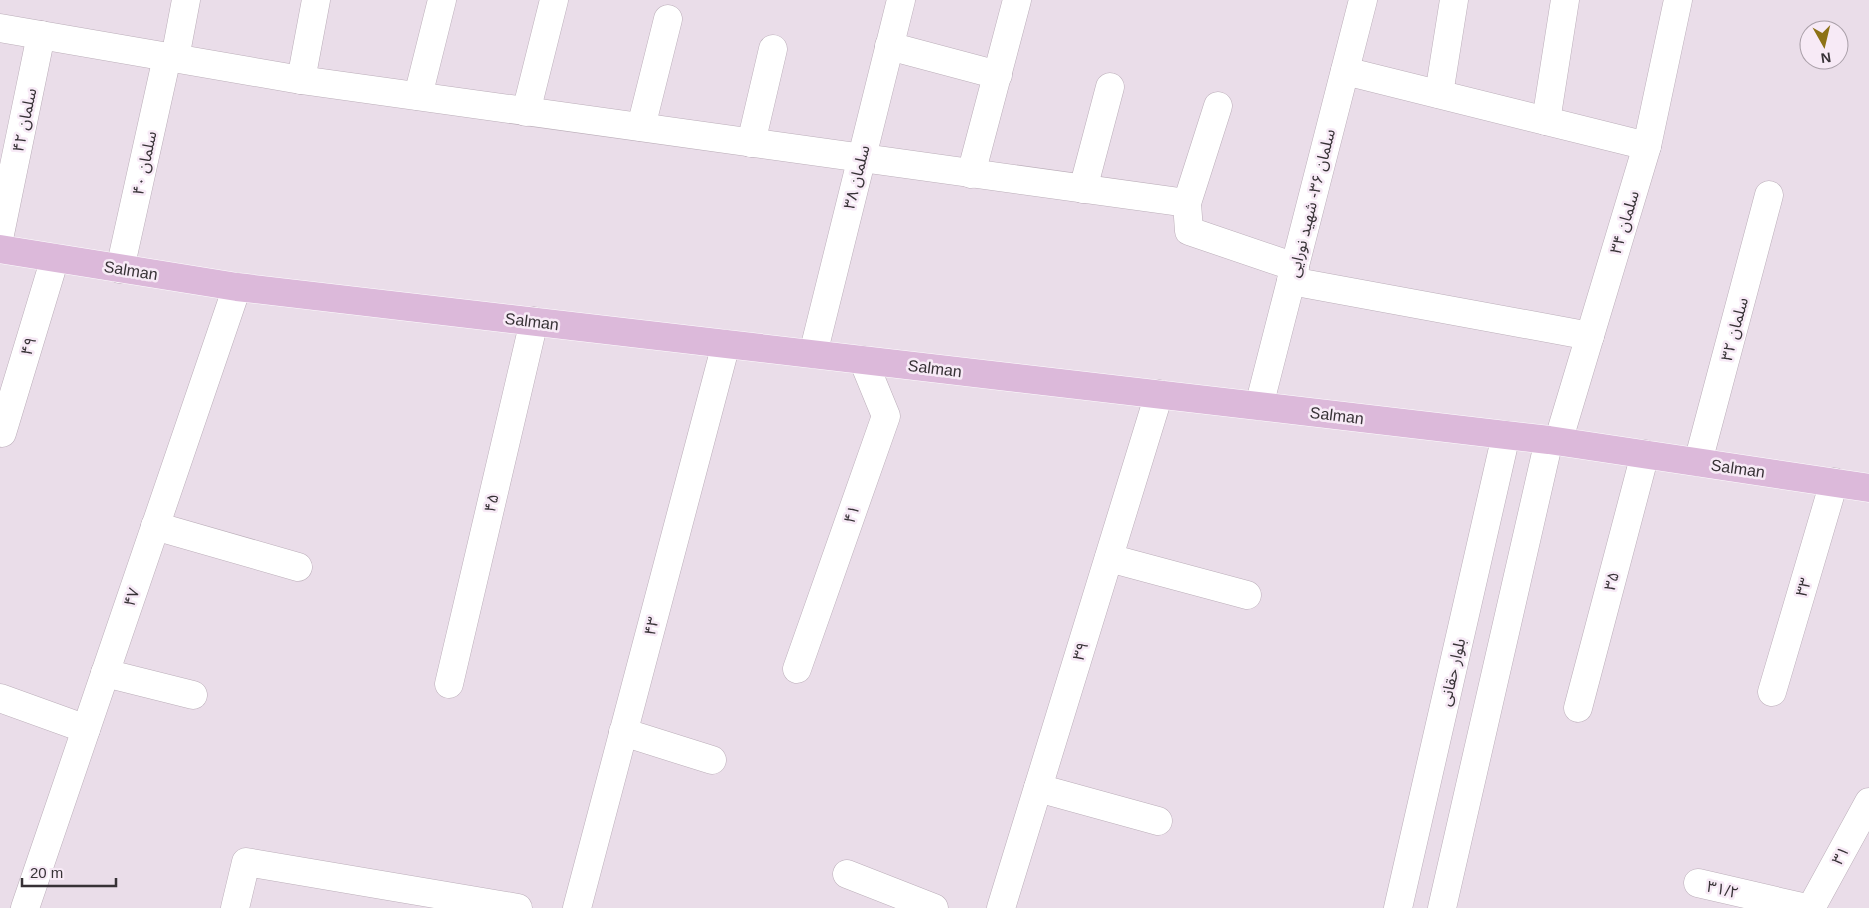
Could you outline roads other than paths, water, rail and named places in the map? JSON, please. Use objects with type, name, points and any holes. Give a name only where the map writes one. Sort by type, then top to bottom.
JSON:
[{"type":"main road","name":"Salman","points":[[0,249],[238,287],[1506,435],[1869,488]]},
{"type":"street","name":"سلمان ۴۰","points":[[120,268],[186,0]]},
{"type":"street","points":[[301,80],[316,0]]},
{"type":"street","points":[[418,96],[442,0]]},
{"type":"street","points":[[526,112],[554,0]]},
{"type":"street","name":"سلمان ۳۸","points":[[813,354],[860,158],[901,0]]},
{"type":"street","points":[[972,174],[1017,0]]},
{"type":"street","name":"سلمان ۳۶- شهید نورایی","points":[[1259,406],[1363,0]]},
{"type":"street","points":[[1439,94],[1454,0]]},
{"type":"street","points":[[1546,120],[1565,0]]},
{"type":"street","name":"سلمان ۳۴","points":[[1554,441],[1590,336],[1647,146],[1678,0]]},
{"type":"street","points":[[642,127],[668,19]]},
{"type":"street","points":[[0,28],[301,80],[1187,203]]},
{"type":"street","name":"سلمان ۴۲","points":[[0,234],[41,35]]},
{"type":"street","points":[[889,46],[998,75]]},
{"type":"street","points":[[751,143],[773,49]]},
{"type":"street","points":[[1345,71],[1647,146]]},
{"type":"street","points":[[1082,189],[1110,86]]},
{"type":"street","points":[[1218,106],[1187,203],[1189,231],[1293,274],[1590,336]]},
{"type":"street","name":"سلمان ۳۲","points":[[1698,462],[1770,195]]},
{"type":"street","name":"۴۹","points":[[2,433],[55,258]]},
{"type":"street","name":"۴۷","points":[[25,908],[238,287]]},
{"type":"street","name":"۴۵","points":[[449,684],[534,321]]},
{"type":"street","name":"۴۳","points":[[577,908],[726,344]]},
{"type":"street","name":"۴۱","points":[[797,668],[886,416],[863,360]]},
{"type":"street","name":"۳۹","points":[[1001,908],[1159,394]]},
{"type":"street","name":"بلوار حقانی","points":[[1398,908],[1506,435]]},
{"type":"street","points":[[1442,908],[1554,441]]},
{"type":"street","name":"۳۵","points":[[1578,708],[1645,454]]},
{"type":"street","name":"۳۳","points":[[1772,692],[1834,482]]},
{"type":"street","points":[[155,526],[298,567]]},
{"type":"street","points":[[1109,558],[1247,595]]},
{"type":"street","points":[[105,673],[193,695]]},
{"type":"street","points":[[0,698],[86,729]]},
{"type":"street","points":[[624,732],[712,760]]},
{"type":"street","points":[[1038,788],[1158,821]]},
{"type":"street","name":"۳۱","points":[[1811,908],[1869,802]]},
{"type":"street","points":[[235,908],[246,862],[518,908]]},
{"type":"street","points":[[848,874],[934,908]]},
{"type":"street","name":"۳۱/۲","points":[[1698,883],[1806,908]]}]
